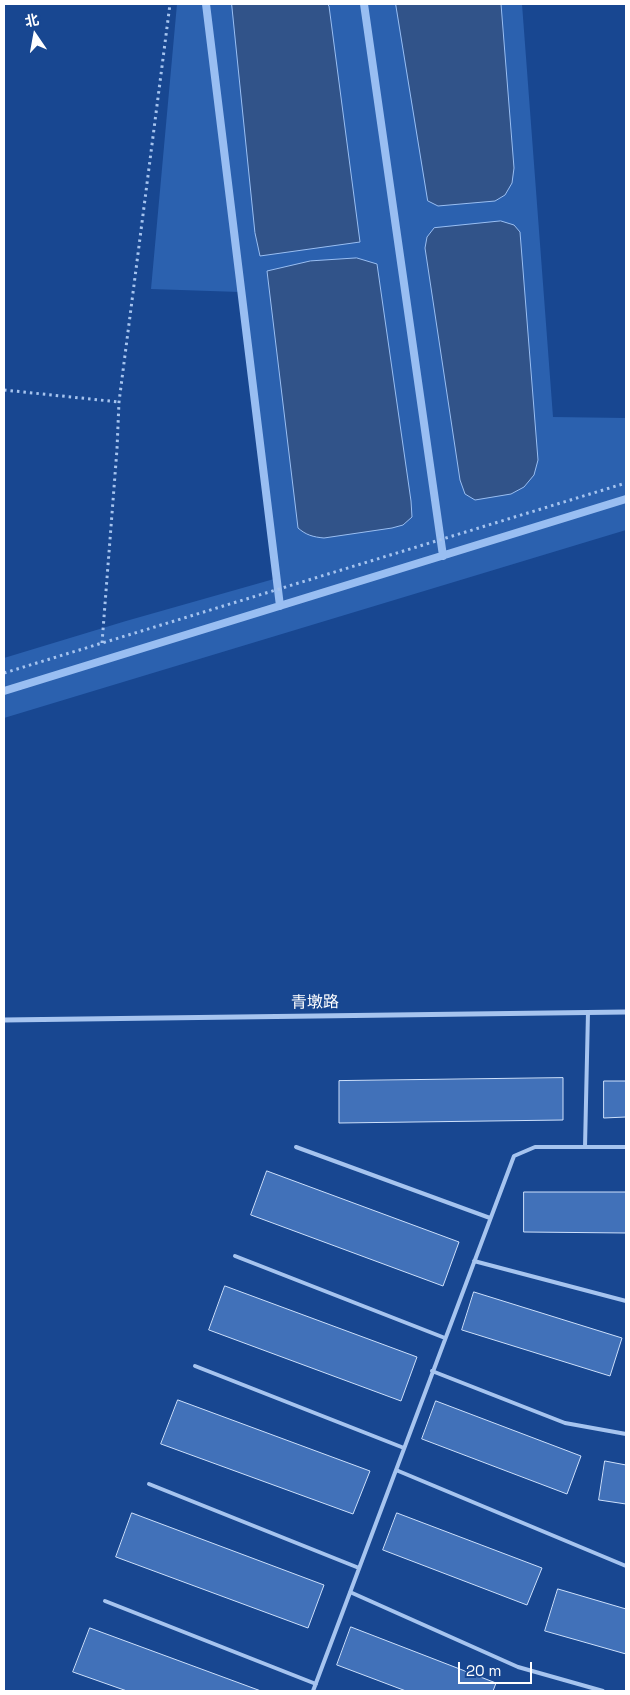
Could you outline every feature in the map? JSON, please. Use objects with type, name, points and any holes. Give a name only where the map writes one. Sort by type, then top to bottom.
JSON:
[{"type":"street","name":"青墩路","points":[[4,1020],[626,1012]]},
{"type":"lane","points":[[584,1147],[588,1012]]},
{"type":"lane","points":[[296,1147],[490,1218]]},
{"type":"lane","points":[[313,1691],[514,1156],[535,1147],[626,1147]]},
{"type":"lane","points":[[235,1256],[445,1338]]},
{"type":"lane","points":[[474,1261],[626,1301]]},
{"type":"lane","points":[[195,1366],[404,1448]]},
{"type":"lane","points":[[432,1371],[565,1423],[626,1434]]},
{"type":"lane","points":[[396,1470],[626,1566]]},
{"type":"lane","points":[[149,1484],[359,1568]]},
{"type":"lane","points":[[350,1592],[518,1666],[603,1691]]},
{"type":"lane","points":[[105,1601],[316,1684]]},
{"type":"path","points":[[102,643],[119,402],[170,4]]},
{"type":"path","points":[[4,390],[119,402]]},
{"type":"path","points":[[4,673],[626,483]]},
{"type":"shaded area","points":[[177,4],[522,4],[553,417],[626,418],[626,530],[4,718],[4,658],[274,579],[240,292],[151,289]]},
{"type":"shaded area","points":[[232,4],[327,4],[329,6],[360,242],[260,256],[255,233]]},
{"type":"shaded area","points":[[396,4],[501,4],[514,168],[512,183],[505,195],[495,201],[438,206],[428,201]]},
{"type":"shaded area","points":[[501,221],[514,225],[520,232],[538,460],[534,475],[524,487],[511,494],[475,500],[465,494],[460,480],[425,248],[427,237],[434,228]]},
{"type":"shaded area","points":[[357,258],[377,264],[412,517],[403,525],[392,528],[320,538],[307,534],[298,528],[267,271],[310,261]]},
{"type":"building","points":[[563,1078],[563,1120],[339,1123],[339,1081]]},
{"type":"building","points":[[604,1081],[626,1081],[626,1117],[604,1118]]},
{"type":"building","points":[[267,1171],[459,1242],[443,1286],[251,1215]]},
{"type":"building","points":[[524,1192],[626,1192],[626,1233],[524,1232]]},
{"type":"building","points":[[225,1286],[417,1357],[401,1401],[209,1330]]},
{"type":"building","points":[[474,1292],[622,1338],[610,1376],[462,1330]]},
{"type":"building","points":[[178,1400],[370,1471],[353,1514],[161,1444]]},
{"type":"building","points":[[436,1401],[581,1456],[567,1494],[422,1439]]},
{"type":"building","points":[[605,1461],[626,1465],[626,1504],[599,1500]]},
{"type":"building","points":[[132,1513],[324,1585],[308,1628],[116,1557]]},
{"type":"building","points":[[397,1513],[542,1568],[527,1605],[383,1550]]},
{"type":"building","points":[[558,1589],[626,1609],[626,1654],[545,1631]]},
{"type":"building","points":[[351,1627],[496,1683],[493,1691],[406,1691],[337,1665]]},
{"type":"building","points":[[90,1628],[261,1691],[127,1691],[73,1672]]},
{"type":"waterway","points":[[206,4],[280,606]]},
{"type":"waterway","points":[[364,4],[443,556]]},
{"type":"waterway","points":[[4,691],[626,499]]}]
